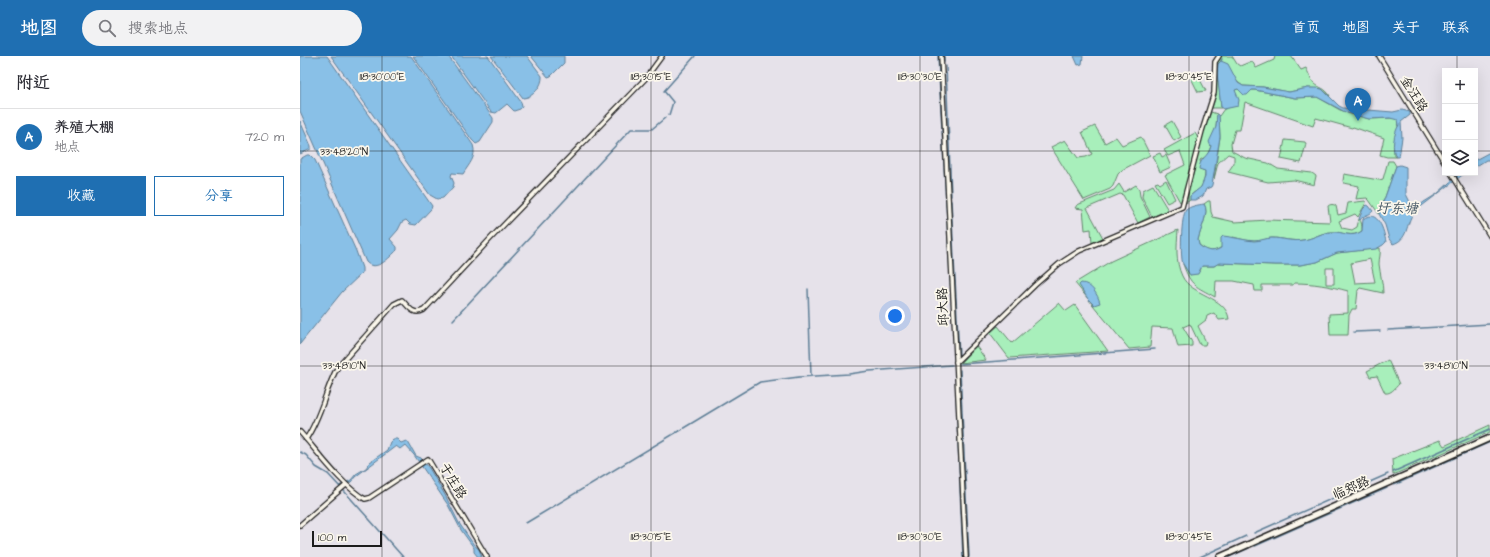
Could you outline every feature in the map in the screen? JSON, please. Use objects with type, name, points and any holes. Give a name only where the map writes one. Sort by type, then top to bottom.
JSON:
[{"type":"main road","name":"临郑路","points":[[1220,557],[1490,438]]},
{"type":"street","points":[[306,439],[316,422],[331,379],[337,368],[394,304],[402,300],[414,312],[417,313],[424,310],[645,79],[662,56]]},
{"type":"street","name":"邱大路","points":[[941,56],[966,557]]},
{"type":"street","points":[[956,362],[1035,285],[1059,264],[1079,251],[1182,207],[1196,151],[1214,93],[1215,62],[1220,56]]},
{"type":"street","name":"金汪路","points":[[1379,56],[1442,158]]},
{"type":"street","points":[[1453,176],[1490,236]]},
{"type":"street","points":[[300,432],[346,484],[300,525]]},
{"type":"street","name":"于庄路","points":[[346,484],[365,499],[428,459],[487,557]]},
{"type":"green space","points":[[1222,56],[1232,56],[1240,66],[1252,61],[1256,68],[1274,60],[1275,56],[1291,56],[1301,70],[1306,68],[1314,83],[1326,91],[1330,96],[1322,89],[1308,88],[1289,92],[1263,87],[1243,86],[1217,67],[1221,107],[1223,108],[1212,108],[1215,97],[1215,69],[1219,59]]},
{"type":"green space","points":[[1196,72],[1206,91],[1198,92],[1190,76]]},
{"type":"green space","points":[[1238,89],[1244,95],[1252,90],[1255,90],[1295,98],[1317,97],[1340,110],[1369,119],[1395,118],[1399,122],[1394,144],[1394,156],[1396,157],[1380,155],[1384,138],[1353,127],[1352,128],[1316,118],[1313,126],[1245,102],[1240,130],[1235,130],[1231,144],[1232,151],[1245,158],[1268,163],[1278,169],[1312,173],[1316,176],[1314,185],[1294,180],[1268,182],[1228,172],[1234,163],[1234,156],[1228,154],[1218,163],[1214,179],[1220,137],[1219,116],[1224,109],[1238,105],[1235,90]]},
{"type":"green space","points":[[1211,112],[1217,114],[1216,127],[1207,156],[1200,160],[1202,170],[1205,171],[1204,181],[1201,187],[1190,196],[1190,200],[1186,203],[1203,133]]},
{"type":"green space","points":[[1172,121],[1181,137],[1174,141],[1165,125]]},
{"type":"green space","points":[[1095,126],[1105,143],[1116,137],[1122,145],[1141,137],[1150,155],[1122,170],[1118,174],[1113,186],[1110,189],[1084,200],[1051,147],[1065,140],[1078,158],[1086,157],[1092,154],[1082,132]]},
{"type":"green space","points":[[1195,133],[1198,138],[1182,201],[1180,202],[1165,175],[1185,165],[1180,151],[1168,156],[1164,150]]},
{"type":"green space","points":[[1285,140],[1305,142],[1306,144],[1301,163],[1281,159]]},
{"type":"green space","points":[[1160,153],[1162,157],[1166,155],[1171,167],[1160,172],[1153,156]]},
{"type":"green space","points":[[1388,161],[1393,161],[1396,166],[1379,214],[1367,198],[1356,199],[1359,186],[1344,183],[1344,174],[1379,180],[1383,179]]},
{"type":"green space","points":[[1166,180],[1175,199],[1167,203],[1155,183],[1158,182],[1160,184]]},
{"type":"green space","points":[[1119,184],[1124,192],[1136,185],[1150,217],[1138,223],[1123,195],[1120,194],[1087,208],[1103,238],[1092,243],[1091,229],[1085,230],[1083,209],[1075,208],[1077,205],[1114,190]]},
{"type":"green space","points":[[1153,185],[1168,210],[1152,217],[1142,197],[1143,190]]},
{"type":"green space","points":[[1210,201],[1213,217],[1235,222],[1268,220],[1330,222],[1329,205],[1336,206],[1338,215],[1346,213],[1348,203],[1365,201],[1366,203],[1358,217],[1355,214],[1339,221],[1342,228],[1352,230],[1357,227],[1359,219],[1362,231],[1355,234],[1328,232],[1307,239],[1291,240],[1272,238],[1260,241],[1233,237],[1221,248],[1213,251],[1205,249],[1199,245],[1198,240],[1206,212],[1206,207],[1204,204]]},
{"type":"green space","points":[[1178,230],[1177,259],[1182,276],[1186,283],[1222,305],[1229,319],[1219,320],[1214,313],[1207,316],[1206,320],[1198,326],[1206,342],[1205,345],[1200,345],[1190,324],[1183,327],[1192,342],[1192,346],[1178,347],[1173,328],[1152,327],[1150,347],[1129,349],[1075,283],[1111,261]]},
{"type":"green space","points":[[1380,248],[1379,264],[1383,293],[1360,288],[1358,290],[1356,309],[1352,309],[1349,315],[1348,335],[1330,335],[1329,314],[1348,313],[1348,291],[1321,285],[1294,283],[1293,285],[1262,285],[1262,291],[1255,291],[1254,285],[1234,281],[1216,281],[1215,297],[1199,288],[1192,282],[1183,264],[1190,275],[1200,271],[1202,266],[1214,266],[1219,263],[1300,265],[1317,262],[1337,253]],"holes":[[[1370,259],[1375,282],[1355,283],[1351,263]],[[1326,268],[1334,268],[1334,284],[1326,284]]]},
{"type":"green space","points":[[1059,303],[1066,311],[1075,305],[1108,351],[1009,358],[990,333],[998,326],[1012,343]]},
{"type":"green space","points":[[976,346],[986,360],[960,363]]},
{"type":"green space","points":[[1388,360],[1399,384],[1391,392],[1385,393],[1377,376],[1370,377],[1367,371]]},
{"type":"green space","points":[[1490,425],[1490,432],[1393,475],[1392,459],[1440,440],[1444,446]]},
{"type":"water","points":[[300,56],[327,56],[432,206],[416,225],[410,224],[406,220],[402,222],[398,230],[390,239],[397,247],[397,250],[387,260],[378,265],[370,265],[366,262],[300,111]]},
{"type":"water","points":[[331,56],[411,56],[473,145],[474,149],[472,160],[463,174],[452,173],[451,176],[454,183],[453,187],[443,198],[437,199],[430,195]]},
{"type":"water","points":[[413,56],[448,56],[493,118],[493,122],[480,142],[476,144],[472,140]]},
{"type":"water","points":[[451,56],[488,56],[521,102],[522,107],[514,111],[507,104],[496,113],[491,112]]},
{"type":"water","points":[[491,56],[527,56],[542,76],[541,83],[537,90],[530,96],[523,98]]},
{"type":"water","points":[[531,56],[564,56],[564,63],[551,76],[548,77]]},
{"type":"water","points":[[1074,56],[1083,56],[1082,64],[1078,65]]},
{"type":"water","points":[[1221,61],[1228,64],[1238,83],[1243,86],[1263,87],[1289,92],[1308,88],[1317,88],[1322,89],[1339,106],[1343,108],[1393,112],[1402,110],[1410,112],[1410,115],[1401,122],[1402,138],[1399,157],[1396,157],[1394,154],[1393,146],[1399,125],[1398,120],[1390,118],[1369,119],[1347,113],[1317,97],[1295,98],[1255,90],[1252,90],[1247,95],[1244,95],[1238,89],[1235,90],[1239,100],[1238,106],[1224,109],[1221,107],[1217,73],[1218,64]]},
{"type":"water","points":[[1217,114],[1219,116],[1220,137],[1212,185],[1206,189],[1203,196],[1196,200],[1190,200],[1190,196],[1201,187],[1205,177],[1205,171],[1199,169],[1202,160],[1210,150],[1211,146],[1209,142],[1216,127]]},
{"type":"water","points":[[300,121],[311,149],[300,154]]},
{"type":"water","points":[[1490,152],[1490,160],[1486,160],[1478,165],[1478,158]]},
{"type":"water","points":[[310,155],[315,160],[356,251],[362,268],[362,273],[342,292],[300,344],[300,159]]},
{"type":"water","name":"圩东塘","points":[[1400,165],[1406,167],[1406,194],[1414,210],[1437,194],[1457,176],[1461,176],[1414,212],[1402,239],[1393,244],[1389,239],[1385,225],[1379,214],[1396,166]]},
{"type":"water","points":[[1204,204],[1206,207],[1206,212],[1198,240],[1199,245],[1209,251],[1221,248],[1221,238],[1223,236],[1254,241],[1272,238],[1299,240],[1328,232],[1351,235],[1362,231],[1363,219],[1368,216],[1373,216],[1379,222],[1384,232],[1386,242],[1376,249],[1337,253],[1317,262],[1300,265],[1219,263],[1214,266],[1202,266],[1198,274],[1190,275],[1182,260],[1184,214],[1186,210],[1194,206]]},
{"type":"water","points":[[1367,205],[1373,211],[1360,220],[1359,219],[1363,209]]},
{"type":"water","points":[[1081,283],[1091,287],[1098,296],[1100,303],[1094,305],[1088,299],[1079,285]]},
{"type":"water","points":[[393,439],[397,439],[401,443],[406,441],[408,442],[416,456],[421,458],[429,468],[459,523],[474,545],[479,549],[482,557],[478,557],[474,552],[474,548],[461,530],[448,505],[414,455],[405,445],[400,449],[396,446],[355,477],[351,482],[339,486],[351,480],[356,474],[366,468],[370,462],[387,450]]},
{"type":"waterway","points":[[669,115],[673,102],[664,91],[695,56]]},
{"type":"waterway","points":[[938,56],[955,365]]},
{"type":"waterway","points":[[944,56],[944,62]]},
{"type":"waterway","points":[[946,66],[951,196]]},
{"type":"waterway","points":[[453,320],[631,129],[652,129],[666,117]]},
{"type":"waterway","points":[[951,201],[959,356]]},
{"type":"waterway","points":[[808,289],[811,376]]},
{"type":"waterway","points":[[1388,330],[1490,324]]},
{"type":"waterway","points":[[1354,332],[1380,331]]},
{"type":"waterway","points":[[961,364],[1155,349]]},
{"type":"waterway","points":[[526,523],[760,382],[799,377],[952,365]]},
{"type":"waterway","points":[[955,370],[963,557]]},
{"type":"waterway","points":[[960,370],[969,557]]},
{"type":"waterway","points":[[1393,472],[1490,429]]},
{"type":"waterway","points":[[1394,485],[1490,442]]},
{"type":"waterway","points":[[300,452],[306,455],[316,467],[328,474],[340,487]]},
{"type":"waterway","points":[[1254,533],[1388,474]]},
{"type":"waterway","points":[[1255,546],[1387,488]]},
{"type":"waterway","points":[[344,491],[403,557]]},
{"type":"waterway","points":[[1200,557],[1246,536]]},
{"type":"waterway","points":[[1229,557],[1249,548]]},
{"type":"place","name":"养殖大棚","points":[[1358,121]]}]
